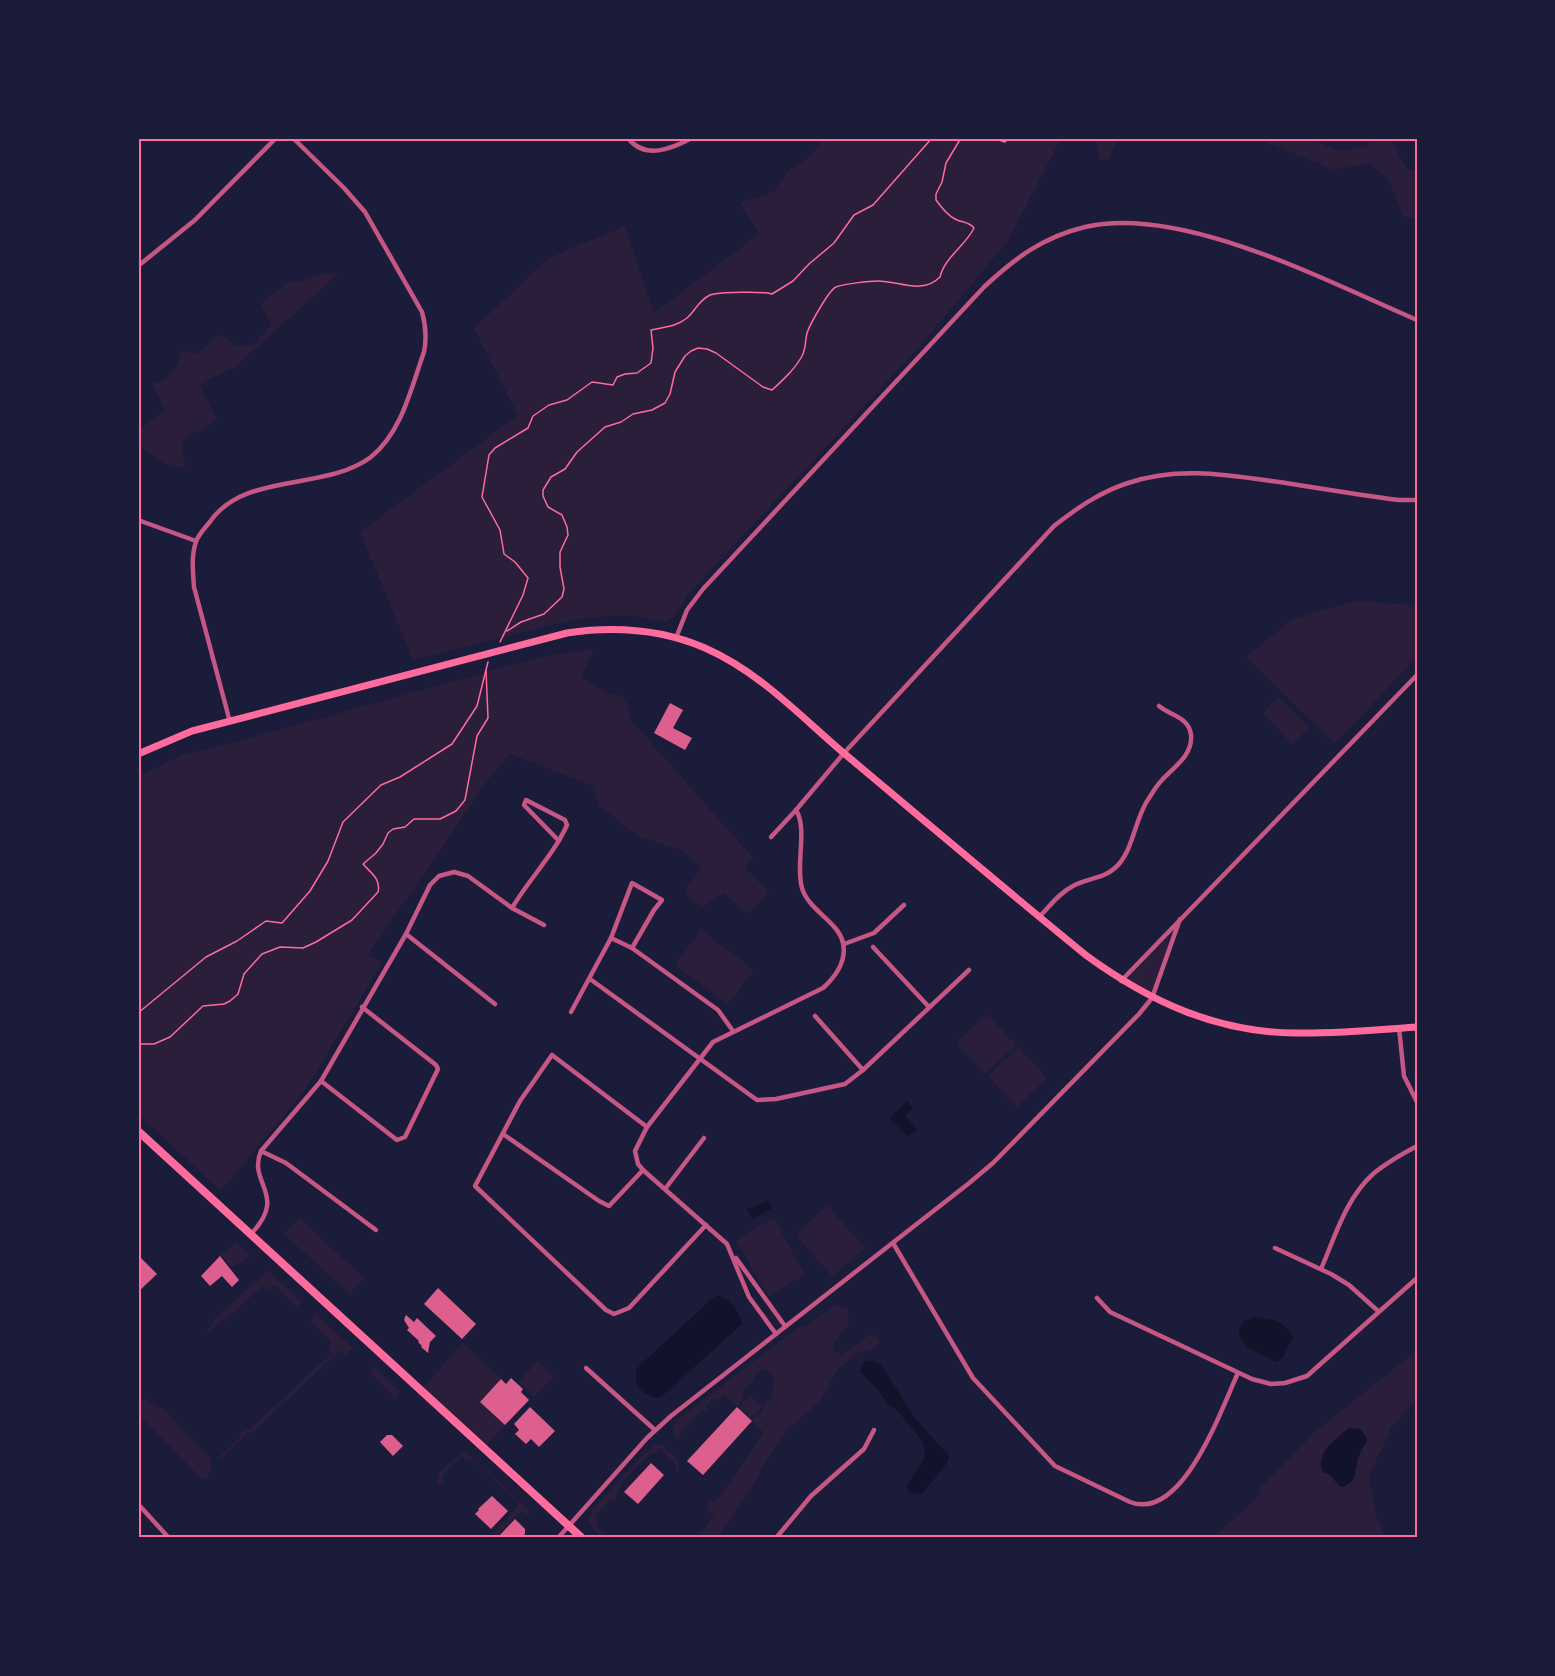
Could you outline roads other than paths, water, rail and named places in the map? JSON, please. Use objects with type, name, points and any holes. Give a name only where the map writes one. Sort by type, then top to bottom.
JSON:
[{"type":"main road","points":[[138,754],[192,731],[567,633],[627,629],[676,638],[706,648],[762,682],[1087,956],[1121,981],[1152,998],[1214,1022],[1270,1032],[1294,1034],[1417,1027]]},
{"type":"main road","points":[[138,1131],[582,1538]]},
{"type":"street","points":[[138,266],[195,220],[276,138]]},
{"type":"street","points":[[230,722],[194,587],[192,571],[196,541],[214,515],[241,495],[342,472],[372,456],[397,426],[424,352],[426,326],[422,312],[365,212],[294,138]]},
{"type":"street","points":[[628,138],[634,146],[658,151],[692,138]]},
{"type":"street","points":[[676,638],[692,601],[984,286],[1010,262],[1051,238],[1084,227],[1111,223],[1138,223],[1198,234],[1274,258],[1417,320]]},
{"type":"street","points":[[771,837],[844,753],[1054,526],[1081,506],[1104,493],[1153,476],[1194,472],[1225,474],[1399,500],[1417,500]]},
{"type":"street","points":[[138,520],[196,541]]},
{"type":"street","points":[[1121,981],[1417,675]]},
{"type":"street","points":[[1039,917],[1061,893],[1073,886],[1107,874],[1120,862],[1128,850],[1137,820],[1146,802],[1188,752],[1191,736],[1186,723],[1159,706]]},
{"type":"street","points":[[512,908],[559,841],[567,825],[565,820],[526,800],[524,805],[559,841]]},
{"type":"street","points":[[776,1334],[749,1297],[727,1244],[643,1170],[635,1151],[648,1127],[713,1042],[823,988],[836,976],[842,962],[843,944],[833,927],[807,899],[801,887],[800,823],[796,810]]},
{"type":"street","points":[[251,1234],[263,1222],[267,1211],[266,1192],[259,1169],[261,1151],[321,1081],[406,934],[430,885],[440,876],[454,872],[468,876],[512,908],[544,925]]},
{"type":"street","points":[[571,1012],[611,938],[632,884],[662,900],[632,948]]},
{"type":"street","points":[[843,944],[874,933],[904,905]]},
{"type":"street","points":[[558,1538],[655,1430],[993,1163],[1152,998],[1180,919]]},
{"type":"street","points":[[406,934],[495,1004]]},
{"type":"street","points":[[611,938],[632,948],[717,1010],[733,1031]]},
{"type":"street","points":[[873,947],[929,1007]]},
{"type":"street","points":[[590,979],[757,1100],[776,1100],[845,1084],[863,1071],[969,970]]},
{"type":"street","points":[[321,1081],[397,1140],[402,1139],[438,1069],[436,1065],[362,1007]]},
{"type":"street","points":[[815,1016],[863,1071]]},
{"type":"street","points":[[1399,1028],[1404,1076],[1417,1102]]},
{"type":"street","points":[[648,1127],[552,1055],[520,1101],[475,1186],[610,1313],[618,1314],[629,1308],[706,1225]]},
{"type":"street","points":[[503,1134],[598,1201],[609,1206],[643,1170]]},
{"type":"street","points":[[665,1189],[704,1138]]},
{"type":"street","points":[[1321,1269],[1350,1203],[1361,1187],[1374,1173],[1417,1146]]},
{"type":"street","points":[[261,1151],[286,1163],[376,1230]]},
{"type":"street","points":[[893,1243],[973,1378],[984,1392],[1055,1466],[1130,1502],[1143,1505],[1155,1503],[1188,1474],[1203,1448],[1238,1373]]},
{"type":"street","points":[[1275,1248],[1349,1285],[1378,1311]]},
{"type":"street","points":[[732,1254],[786,1326]]},
{"type":"street","points":[[1097,1298],[1110,1312],[1238,1373],[1271,1384],[1298,1380],[1313,1371],[1417,1278]]},
{"type":"street","points":[[586,1368],[655,1430]]},
{"type":"street","points":[[776,1538],[811,1496],[864,1449],[874,1430]]},
{"type":"street","points":[[138,1504],[169,1538]]}]
